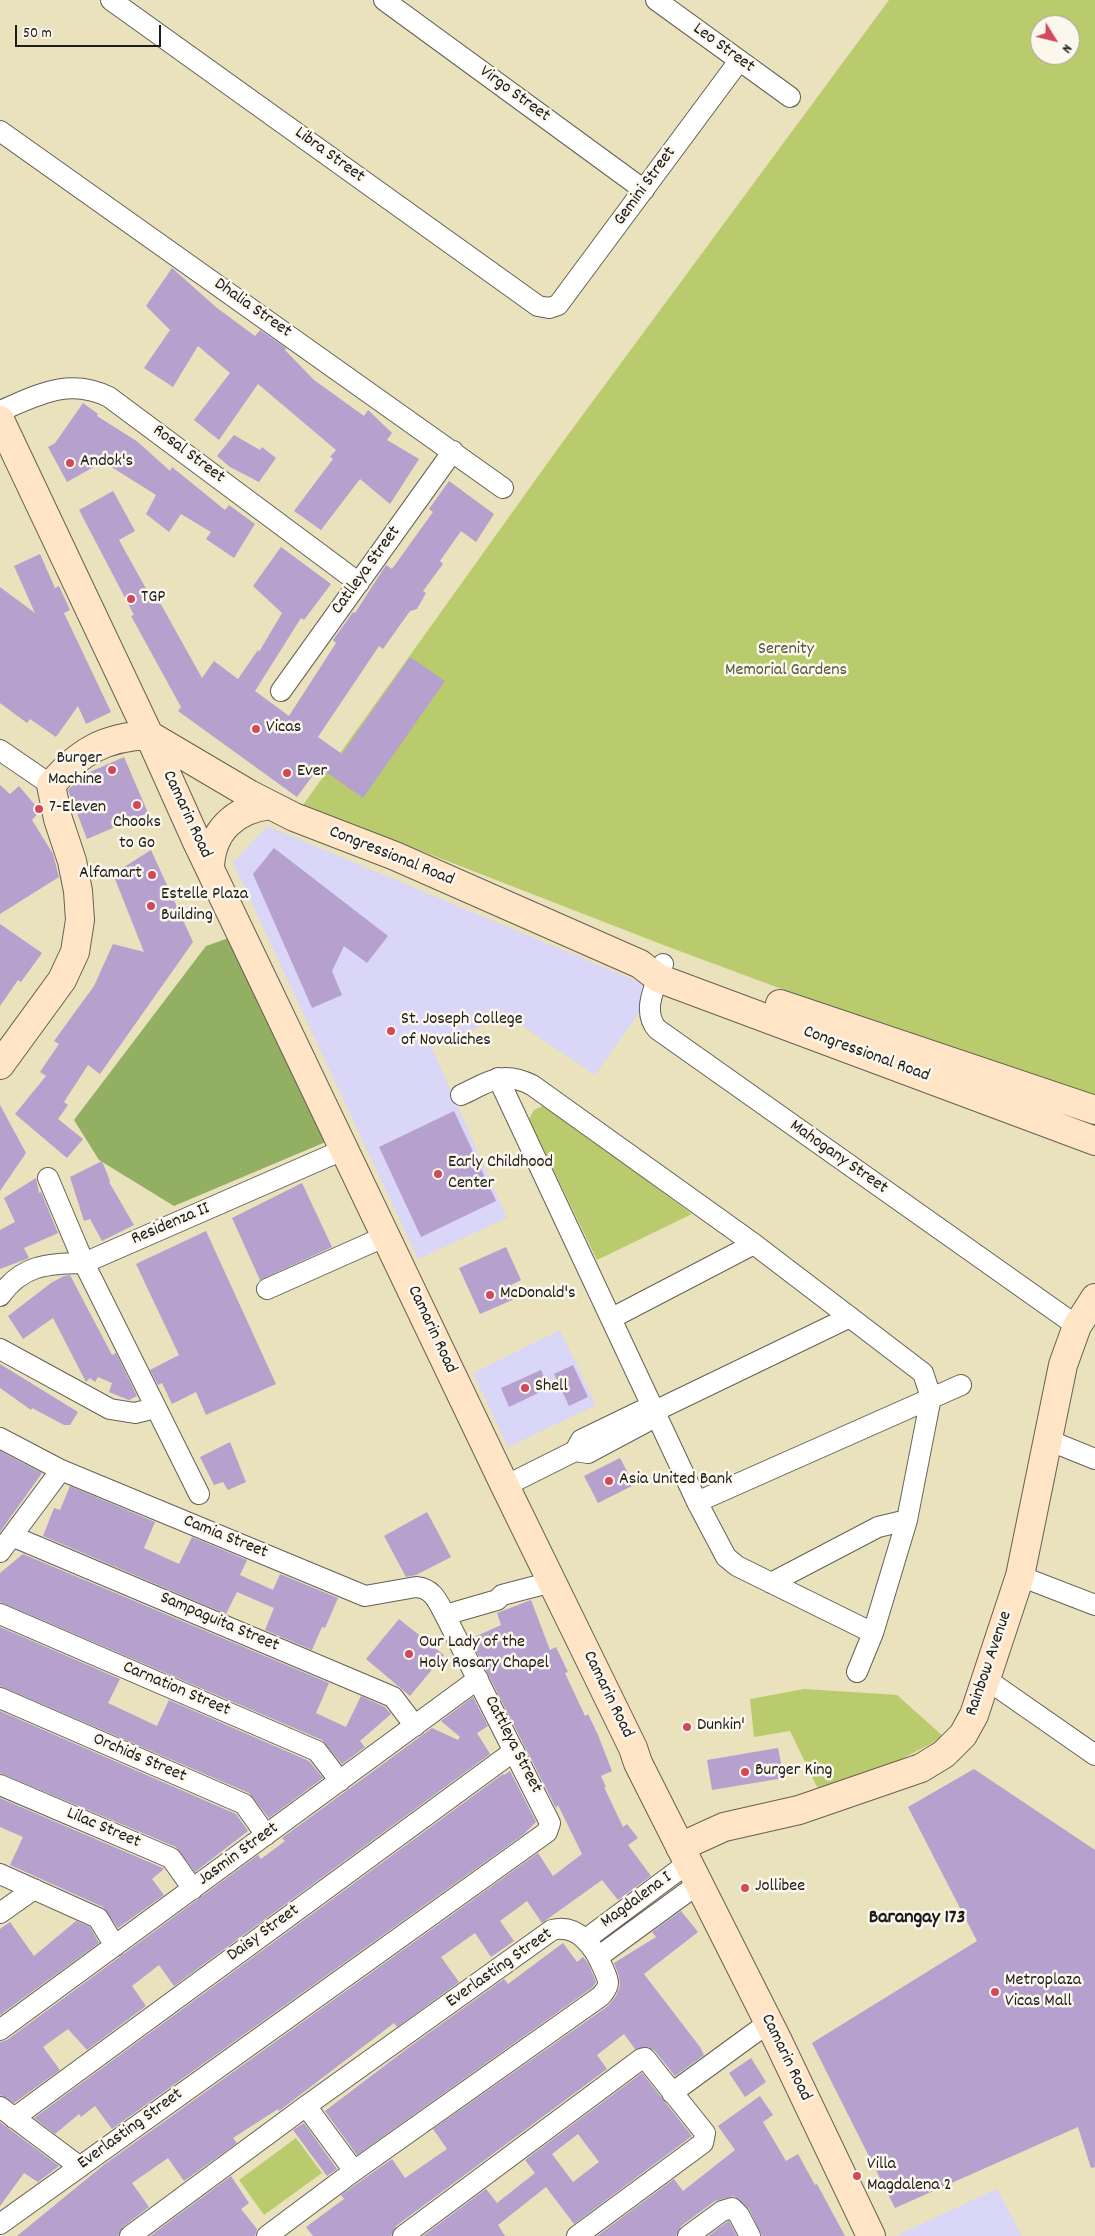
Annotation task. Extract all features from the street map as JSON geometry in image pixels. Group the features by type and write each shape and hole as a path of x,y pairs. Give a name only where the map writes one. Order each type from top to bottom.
{"main road":[{"name":"Camarin Road","path":"0,420 149,735 197,842 505,1486 871,2236"},
{"path":"0,1065 62,980 75,952 80,920 78,891 72,861 58,819 51,784 70,764 93,748 124,736 149,735"},
{"name":"Congressional Road","path":"149,735 294,817 395,856 654,969 1095,1141"},
{"path":"197,842 210,820 218,810 228,803 260,799"},
{"path":"210,868 213,846 224,827 260,799"},
{"name":"Congressional Road","path":"654,969 1095,1110"},
{"name":"Rainbow Avenue","path":"689,1865 724,1827 799,1810 921,1768 944,1754 963,1735 974,1715 1020,1576 1063,1364 1089,1310"}],"street":[{"name":"Libra Street","path":"111,0 538,306 549,308"},
{"name":"Virgo Street","path":"384,0 644,190"},
{"name":"Leo Street","path":"656,0 790,97"},
{"name":"Gemini Street","path":"549,308 558,305 738,61"},
{"name":"Dhalia Street","path":"0,131 503,488"},
{"name":"Rosal Street","path":"0,411 37,396 70,387 83,387 97,391 117,403 359,582"},
{"name":"Catlleya Street","path":"281,691 453,451"},
{"path":"0,750 51,784"},
{"name":"Mahogany Street","path":"654,969 649,1008 651,1022 657,1028 1089,1310"},
{"path":"461,1095 498,1078 516,1077 532,1085 754,1244 923,1373 931,1397 908,1520 872,1633 857,1672"},
{"path":"498,1078 697,1502 726,1557 737,1566 872,1633"},
{"name":"Residenza II","path":"0,1296 11,1281 29,1270 50,1264 84,1263 345,1149"},
{"path":"48,1178 84,1263 155,1408 200,1494"},
{"path":"267,1289 386,1236"},
{"path":"612,1318 754,1244"},
{"path":"505,1486 575,1451 582,1440 588,1436 643,1410 655,1411 850,1317"},
{"path":"0,1349 110,1409 135,1412 155,1408"},
{"path":"697,1502 961,1385"},
{"name":"Camia Street","path":"0,1438 61,1470 366,1596 424,1588 436,1599 445,1615"},
{"path":"1048,1440 1095,1459"},
{"path":"0,1552 61,1470"},
{"path":"771,1583 878,1527 908,1520"},
{"name":"Sampaguita Street","path":"12,1536 393,1697 415,1726"},
{"path":"1020,1576 1095,1605"},
{"path":"445,1615 497,1600 502,1595 554,1585"},
{"name":"Carnation Street","path":"0,1614 317,1751 340,1781"},
{"name":"Cattleya Street","path":"445,1615 550,1822"},
{"name":"Jasmin Street","path":"0,2030 478,1679"},
{"path":"986,1679 1095,1755"},
{"name":"Orchids Street","path":"0,1698 244,1804 266,1835"},
{"name":"Daisy Street","path":"7,2113 514,1751"},
{"name":"Lilac Street","path":"0,1785 171,1858 193,1889"},
{"name":"Everlasting Street","path":"4,2215 80,2167 547,1832 550,1822"},
{"name":"Magdalena I","path":"586,1939 689,1865"},
{"name":"Magdalena I","path":"598,1957 689,1865"},
{"path":"0,1874 98,1918 115,1946"},
{"path":"0,1913 34,1889"},
{"name":"Everlasting Street","path":"130,2236 306,2106 552,1930 560,1928 586,1939"},
{"path":"268,2236 354,2171 601,1996 609,1982 598,1957 586,1939"},
{"path":"672,2093 768,2023"},
{"path":"404,2236 641,2059 645,2058 650,2061 672,2093 705,2133 703,2143 577,2236"},
{"path":"306,2106 354,2171"},
{"path":"7,2113 80,2167"},
{"path":"688,2236 722,2211 732,2208 740,2215 750,2236"}],"shaded area":[{"name":"St. Joseph College of Novaliches","path":"267,826 646,985 641,1010 595,1075 506,1015 432,1048 507,1218 418,1259 233,863"},
{"path":"560,1330 596,1405 508,1447 473,1373"},
{"path":"997,2189 1022,2236 895,2236"}],"green space":[{"name":"Serenity Memorial Gardens","path":"889,0 1095,0 1095,1099 911,1037 666,946 303,805 559,447"},
{"path":"237,935 335,1138 174,1206 99,1160 74,1120 206,946"},
{"path":"545,1105 692,1214 597,1260 529,1119 534,1110"},
{"path":"804,1689 897,1695 944,1737 880,1770 818,1789 790,1731 754,1737 750,1699"},
{"path":"296,2138 322,2173 264,2215 239,2180"}],"building":[{"path":"172,268 217,308 255,336 260,330 286,348 285,350 314,380 364,416 368,410 392,433 387,440 419,459 390,504 360,479 321,530 294,511 333,459 330,457 336,450 258,384 219,440 194,420 230,373 198,346 173,387 144,368 170,330 146,306"},
{"path":"83,403 98,414 97,416 138,442 170,471 172,467 225,510 229,505 255,524 234,558 206,539 211,532 181,514 169,532 146,514 156,495 94,456 99,464 67,482 48,447 55,443"},
{"path":"234,435 260,450 262,447 276,458 259,482 230,467 217,456"},
{"path":"449,481 494,514 476,542 461,531 440,561 443,564 423,591 426,593 417,609 410,611 383,649 379,646 318,737 342,754 410,657 445,681 363,798 319,767 297,797 178,711 181,707 131,616 134,615 79,510 113,491 135,531 119,540 154,603 159,601 202,678 214,661 238,679 258,650 259,652 282,613 253,586 281,547 331,584 304,620 301,618 255,691 289,716 336,643 333,640 353,612 355,613 386,565 392,569 433,512 429,509"},
{"path":"40,554 55,588 59,586 70,610 64,613 111,712 86,724 78,706 56,737 30,719 27,723 0,703 0,587 35,613 14,566"},
{"path":"124,757 148,813 87,839 68,790 83,775"},
{"path":"0,785 10,794 19,786 40,811 32,820 53,854 59,877 0,914"},
{"path":"274,848 388,936 367,963 344,946 332,971 342,995 312,1008 253,874"},
{"path":"151,850 193,942 100,1074 88,1065 64,1102 68,1105 58,1119 83,1139 67,1158 15,1114 46,1076 40,1072 59,1044 54,1041 94,986 113,944 144,952 113,874"},
{"path":"0,924 42,953 21,982 18,980 0,1006"},
{"path":"0,1105 26,1153 0,1191"},
{"name":"Early Childhood Center","path":"454,1111 496,1201 421,1237 379,1147"},
{"path":"102,1161 109,1182 134,1225 102,1241 90,1219 84,1221 70,1177"},
{"path":"36,1178 39,1193 41,1192 58,1233 24,1248 29,1258 0,1269 0,1230 15,1222 4,1198"},
{"path":"302,1183 332,1247 260,1280 232,1218"},
{"path":"206,1231 276,1384 206,1415 196,1392 172,1404 162,1383 158,1385 150,1370 179,1355 136,1264"},
{"path":"506,1247 521,1280 511,1285 517,1298 480,1314 459,1268"},
{"path":"70,1275 112,1355 116,1353 137,1396 129,1400 109,1392 112,1383 98,1377 95,1382 90,1378 86,1382 53,1318 23,1339 8,1316 51,1283"},
{"path":"0,1364 78,1412 70,1425 64,1425 32,1408 31,1410 0,1388"},
{"path":"573,1365 588,1397 569,1406 554,1374"},
{"name":"Shell","path":"541,1370 549,1388 509,1407 501,1388"},
{"path":"230,1442 246,1482 228,1490 223,1482 214,1485 200,1457"},
{"path":"0,1451 42,1473 0,1532"},
{"name":"Asia United Bank","path":"620,1458 634,1485 598,1503 584,1476"},
{"path":"70,1486 155,1522 144,1548 179,1564 192,1537 247,1560 240,1575 273,1590 280,1574 338,1598 325,1628 322,1627 312,1650 265,1630 274,1608 237,1592 226,1614 43,1536 54,1508 60,1510"},
{"path":"427,1512 451,1557 416,1575 406,1577 384,1536"},
{"path":"23,1554 329,1683 316,1713 346,1727 361,1696 385,1707 391,1714 360,1741 365,1747 342,1764 322,1740 0,1602 0,1573"},
{"path":"531,1600 550,1650 556,1647 568,1672 565,1673 585,1716 588,1714 598,1735 612,1771 601,1776 606,1787 604,1787 623,1827 627,1824 638,1838 628,1845 651,1876 618,1900 602,1880 542,1923 527,1901 500,1921 514,1941 491,1957 475,1933 441,1957 459,1982 397,2027 394,2023 279,2111 278,2109 233,2138 237,2143 184,2181 168,2158 132,2183 149,2207 123,2227 118,2236 17,2236 105,2164 538,1853 553,1876 582,1854 558,1805 556,1808 470,1639 501,1625 497,1613"},
{"path":"399,1619 444,1655 410,1696 366,1659"},
{"path":"0,1627 120,1679 108,1703 157,1726 169,1700 309,1761 323,1778 269,1818 249,1793 0,1686"},
{"path":"473,1697 488,1726 477,1733 490,1754 174,1986 159,1965 132,1986 146,2006 87,2050 68,2029 43,2047 60,2070 14,2103 0,2095 0,2042 7,2040 258,1855 261,1859 285,1841 282,1838 432,1728 458,1740 460,1737 441,1721"},
{"path":"0,1711 236,1814 248,1831 195,1872 176,1847 0,1773"},
{"path":"778,1748 784,1778 712,1790 707,1760"},
{"name":"Metroplaza Vicas Mall","path":"974,1769 1095,1850 1095,2167 1091,2168 1078,2127 895,2208 812,2043 977,1941 908,1807"},
{"path":"510,1771 536,1822 524,1834 112,2129 95,2106 81,2117 79,2114 55,2134 34,2118 503,1774"},
{"path":"0,1798 163,1868 152,1879 164,1895 118,1928 103,1907 10,1865 23,1837 0,1827"},
{"path":"681,1911 698,1932 644,1974 700,2047 704,2055 675,2076 654,2050 648,2047 635,2049 624,2034 597,2055 607,2069 396,2226 391,2236 313,2236 306,2227 344,2199 341,2195 392,2159 405,2178 447,2149 433,2129 608,2006 616,1996 620,1986 619,1976 614,1963 656,1937 652,1932"},
{"path":"76,1921 90,1927 99,1943 0,2015 0,1929 10,1922 34,1956"},
{"path":"563,1943 577,1962 583,1957 588,1963 596,1982 593,1987 357,2155 325,2111 504,1979 508,1984"},
{"path":"751,2058 766,2082 745,2097 729,2073"},
{"path":"642,2073 692,2136 574,2224 546,2187 498,2225 505,2236 423,2236 486,2189 497,2203 535,2173 525,2160","holes":["578,2134 599,2162 573,2182 552,2154"]},
{"path":"760,2096 773,2115 763,2122 786,2161 798,2154 815,2185 817,2184 845,2236 762,2236 749,2209 734,2196 715,2201 681,2226 676,2236 597,2236 674,2179 683,2191 735,2150 718,2126"},
{"path":"0,2122 59,2166 38,2182 24,2173 0,2206"},
{"path":"304,2123 337,2169 327,2176 293,2130"},
{"path":"231,2176 249,2203 241,2209 257,2229 255,2236 150,2236"},
{"path":"729,2221 737,2236 708,2236 727,2222"}],"place":[{"name":"Andok's","path":"70,463"},
{"name":"TGP","path":"131,599"},
{"name":"Vicas","path":"256,729"},
{"name":"Burger Machine","path":"112,770"},
{"name":"Ever","path":"287,773"},
{"name":"Chooks to Go","path":"137,805"},
{"name":"7-Eleven","path":"39,809"},
{"name":"Alfamart","path":"152,875"},
{"name":"Estelle Plaza Building","path":"151,906"},
{"name":"St. Joseph College of Novaliches","path":"391,1031"},
{"name":"Early Childhood Center","path":"438,1174"},
{"name":"McDonald's","path":"490,1295"},
{"name":"Shell","path":"525,1388"},
{"name":"Asia United Bank","path":"609,1481"},
{"name":"Our Lady of the Holy Rosary Chapel","path":"409,1654"},
{"name":"Dunkin'","path":"687,1727"},
{"name":"Burger King","path":"745,1772"},
{"name":"Jollibee","path":"745,1888"},
{"name":"Metroplaza Vicas Mall","path":"995,1992"},
{"name":"Villa Magdalena 2","path":"857,2176"}],"district":[{"name":"Barangay 173","path":"917,1919"}]}
